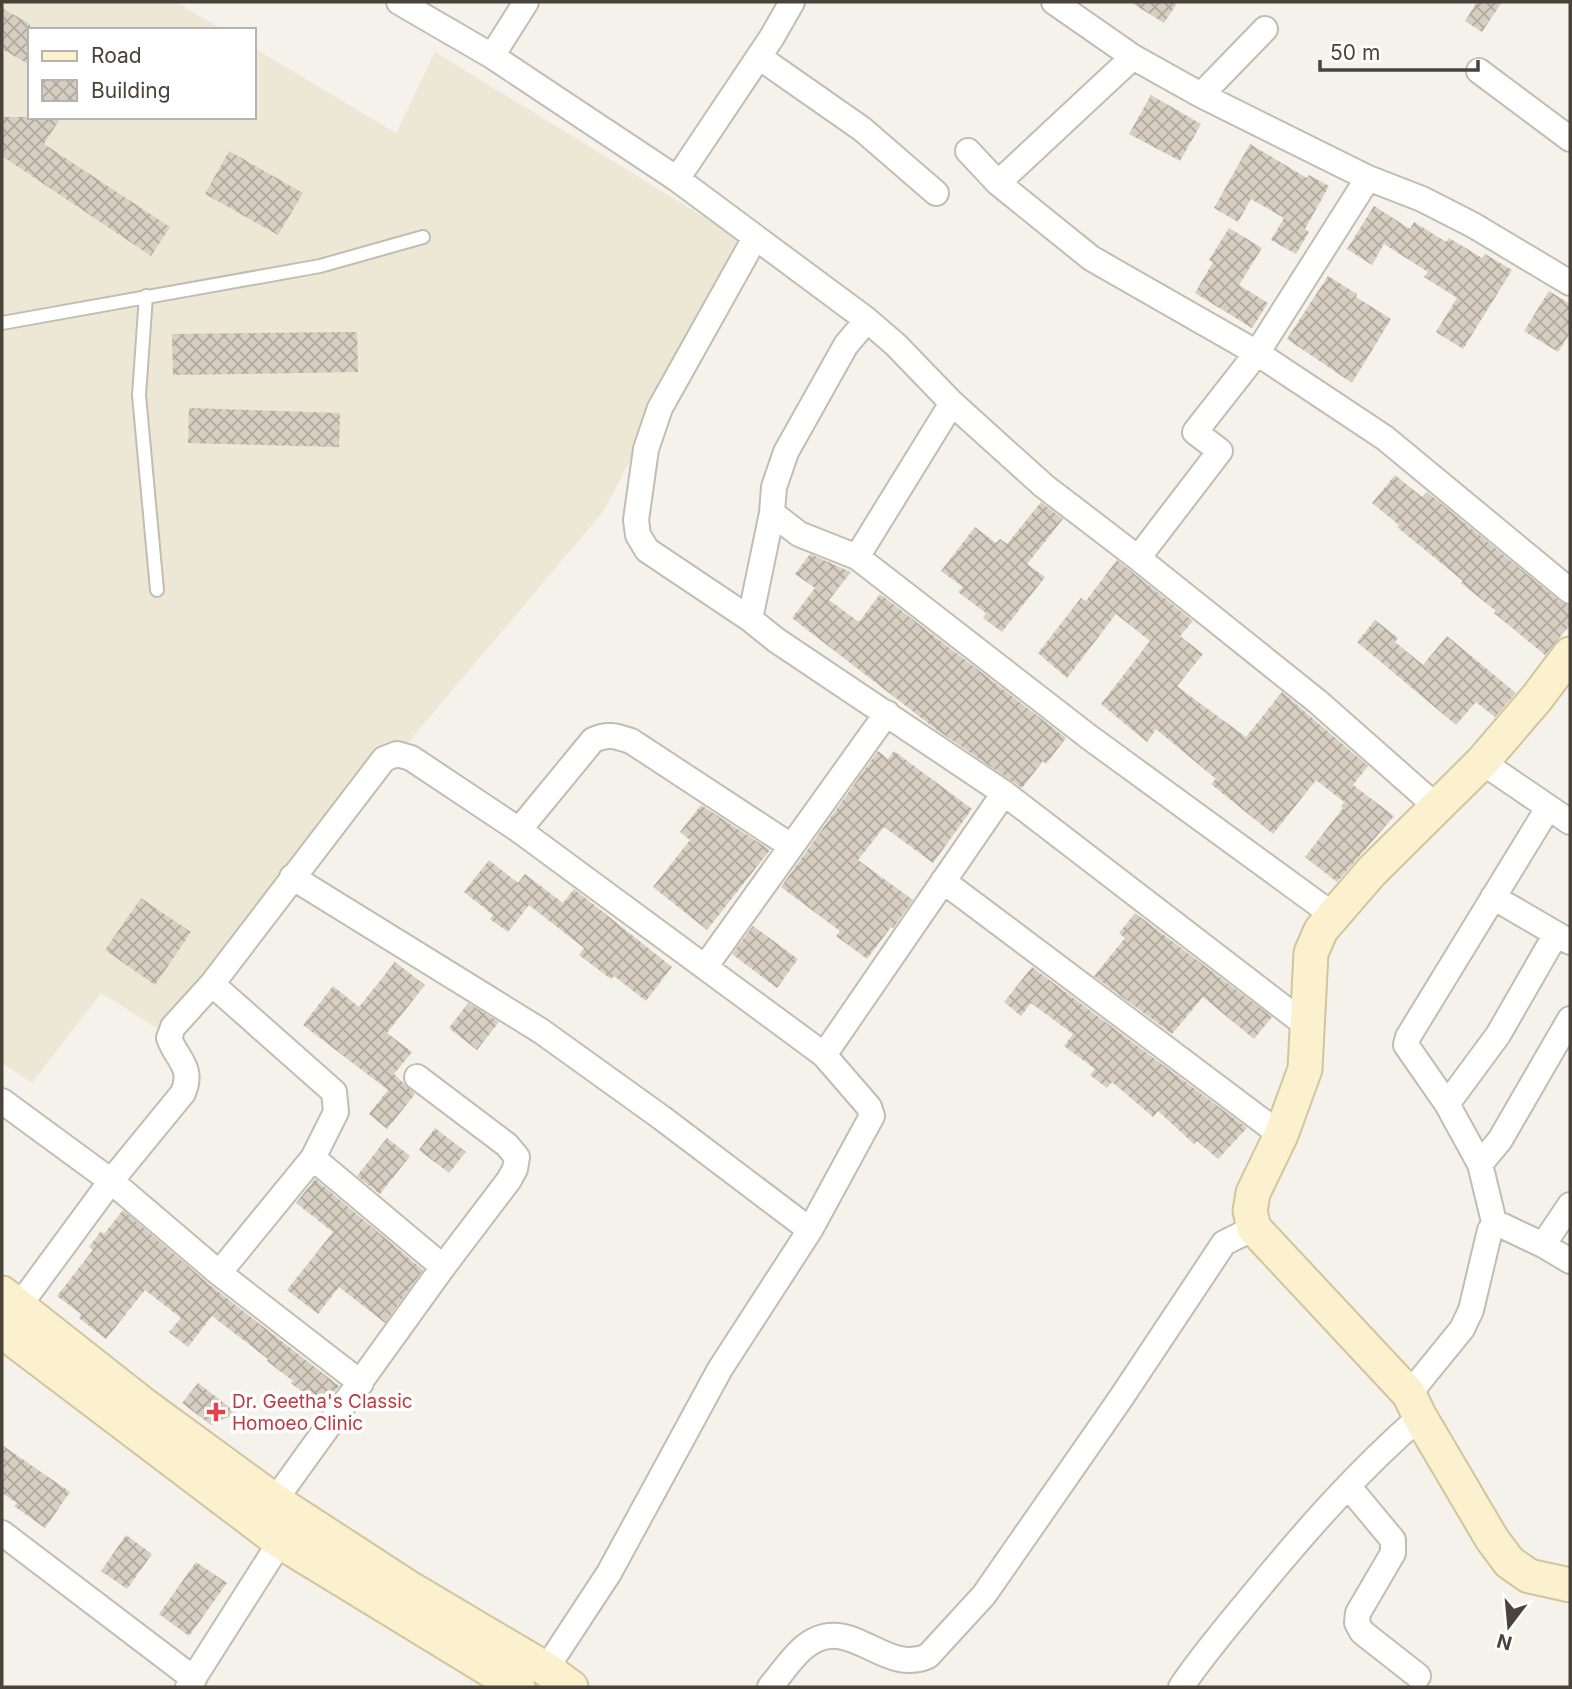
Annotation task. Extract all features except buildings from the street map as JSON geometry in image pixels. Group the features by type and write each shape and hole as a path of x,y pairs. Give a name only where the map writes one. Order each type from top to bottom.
{"street":[{"path":"399,2 492,56 677,179 867,320 896,345 952,403 1044,486 1318,702 1438,808"},
{"path":"492,56 526,2"},
{"path":"677,179 759,57 792,2"},
{"path":"1054,2 1133,58 1201,95 1368,178 1422,199 1473,225 1570,282"},
{"path":"1201,95 1265,29"},
{"path":"759,57 862,129 936,192"},
{"path":"998,183 1133,58"},
{"path":"1479,71 1570,139"},
{"path":"968,151 998,183 1091,258 1257,353 1385,438 1570,591"},
{"path":"1138,558 1220,451 1195,432 1257,353 1368,178"},
{"path":"755,238 660,408 646,449 636,520 638,535 648,550 776,640 1004,793 1306,1025"},
{"path":"750,620 772,513 774,487 786,452 846,345 867,320"},
{"path":"857,557 952,403"},
{"path":"772,513 799,534 857,557 1089,737 1333,915"},
{"path":"1570,654 1482,762 1372,871 1321,930 1311,953 1305,1069 1281,1135 1253,1193 1250,1211 1254,1228 1415,1406 1509,1562 1529,1576 1570,1586"},
{"path":"705,967 887,713"},
{"path":"519,830 593,740 604,735 615,735 631,741 791,846"},
{"path":"397,754 411,758 519,830 824,1055 869,1107 872,1116 810,1230 720,1369 609,1573 545,1681 411,1589 277,1520 144,1405 7,1310 183,1093 187,1070 169,1038 173,1027 212,984 384,758 397,754"},
{"path":"1482,762 1570,822"},
{"path":"824,1055 1004,793"},
{"path":"1494,1226 1480,1164 1447,1104 1406,1045 1408,1037 1548,807"},
{"path":"292,877 541,1031 810,1230"},
{"path":"943,881 1281,1135"},
{"path":"1447,1104 1498,1035 1563,938 1493,897"},
{"path":"212,984 334,1092 336,1112 313,1158 219,1273"},
{"path":"1480,1164 1500,1140 1570,1019"},
{"path":"2,1533 191,1683 277,1520 361,1383 509,1180 515,1168 517,1157 507,1145 417,1077"},
{"path":"2,1101 111,1181 219,1273 361,1383"},
{"path":"313,1158 443,1267"},
{"path":"1543,1245 1570,1205"},
{"path":"1181,1687 1199,1660 1260,1586 1381,1451 1415,1406 1471,1310 1490,1230 1494,1226 1503,1226 1570,1261"},
{"path":"770,1687 802,1648 828,1634 845,1636 905,1661 918,1661 928,1656 984,1595 1121,1398 1224,1243 1254,1228"},
{"path":"1348,1486 1393,1540 1395,1547 1358,1613 1357,1623 1362,1632 1418,1676"}],"lane":[{"path":"2,323 320,266 423,237"},
{"path":"146,296 139,395 157,590"}],"shaded area":[{"path":"2,2 176,2 220,28 28,28 28,119 256,119 256,49 396,133 435,52 745,242 603,512 163,1032 101,993 32,1083 2,1063"}],"place":[{"name":"Dr. Geetha's Classic Homoeo Clinic","path":"216,1412"}]}
